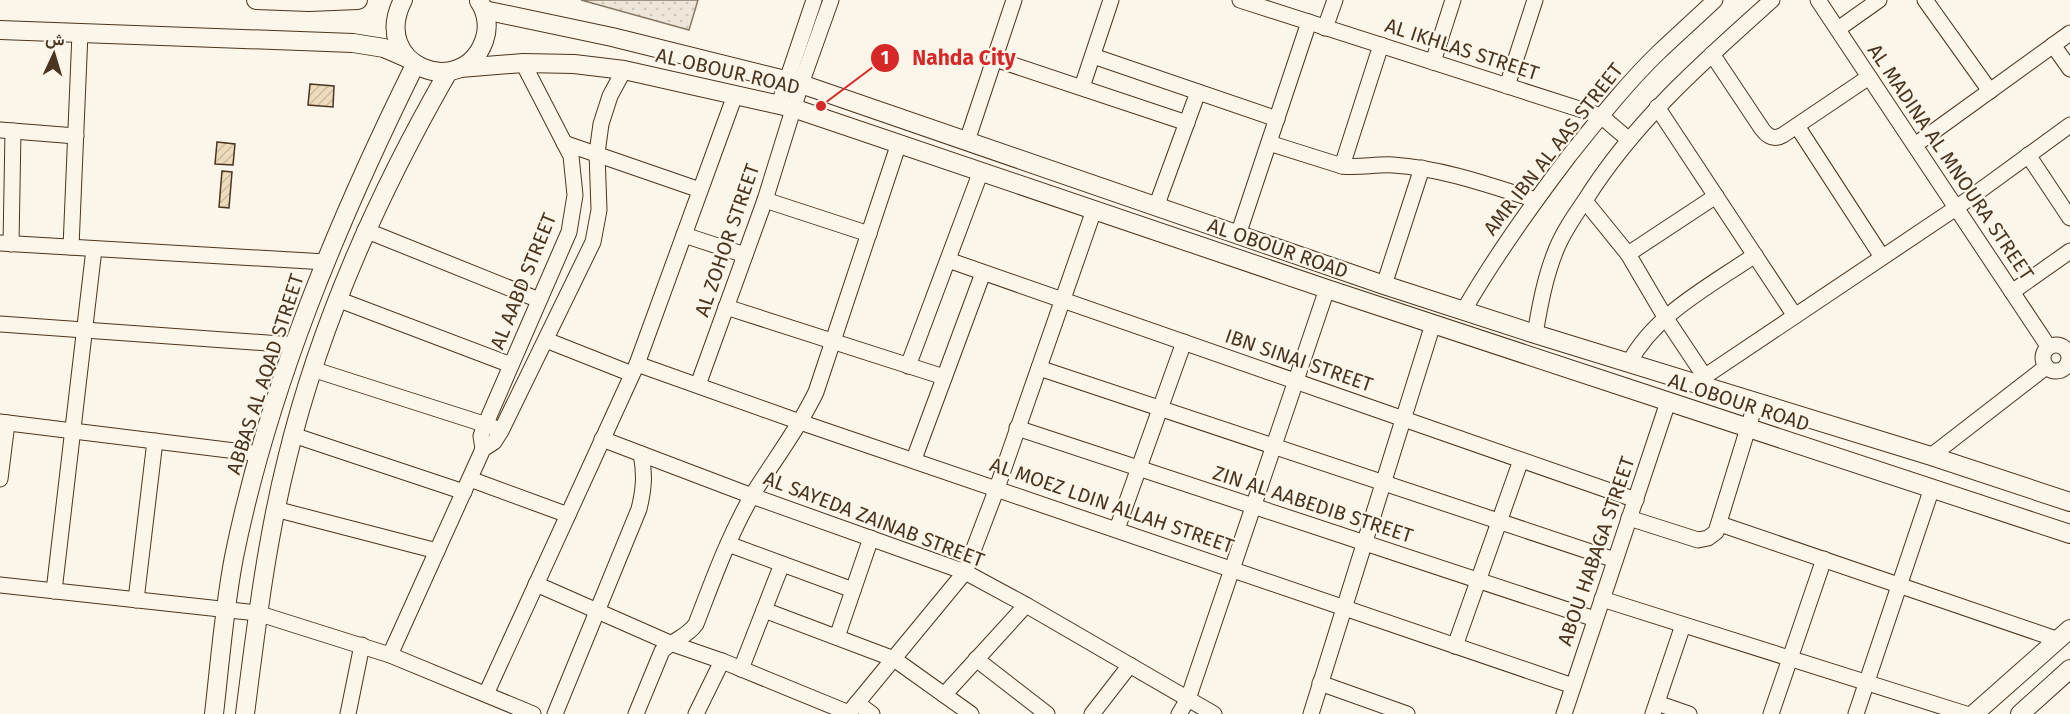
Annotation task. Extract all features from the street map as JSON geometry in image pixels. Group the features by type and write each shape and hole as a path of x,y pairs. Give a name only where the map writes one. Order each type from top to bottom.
{"street":[{"path":"256,0 318,2 358,0"},
{"path":"403,0 397,12 394,28 398,44 411,62"},
{"path":"794,81 814,0"},
{"path":"794,81 831,0"},
{"path":"967,141 1014,0"},
{"path":"1082,87 1111,0"},
{"name":"AL IKHLAS STREET","path":"1240,0 1274,5 1325,28 1601,116 1629,140"},
{"path":"1325,28 1335,0"},
{"path":"1507,86 1535,0"},
{"name":"AMR IBN AL AAS STREET","path":"1464,310 1488,267 1601,116 1657,54 1715,0"},
{"path":"1535,334 1546,276 1557,248 1604,170 1657,107 1772,0"},
{"name":"AL MADINA AL MNOURA STREET","path":"1818,0 2048,346"},
{"path":"1838,29 1880,0"},
{"path":"1925,0 1990,91"},
{"path":"1432,62 1450,1"},
{"path":"245,714 257,613 275,509 312,369 337,298 365,230 394,171 454,70 472,61 481,50 486,31 482,4"},
{"name":"AL OBOUR ROAD","path":"482,4 794,81 1384,285 1629,363 1700,380 1756,402 2070,502"},
{"path":"1238,235 1309,22"},
{"path":"0,30 363,44 384,48 411,62"},
{"path":"71,248 80,33"},
{"path":"1915,145 2070,33"},
{"path":"1342,166 1381,45"},
{"path":"2053,45 2070,69"},
{"path":"1712,54 1765,134 1769,136 1779,137 1869,77"},
{"path":"1093,56 1277,119"},
{"path":"994,59 1187,123"},
{"name":"AL OBOUR ROAD","path":"411,62 431,71 524,63 574,64 624,70 786,106 1433,324 2070,534"},
{"name":"ABBAS AL AQAD STREET","path":"214,714 234,558 260,454 295,345 326,262 411,62"},
{"name":"AL AABD STREET","path":"390,656 483,449 481,436 485,423 569,232 574,214 574,175 571,156 524,63"},
{"name":"AL AABD STREET","path":"483,449 494,442 501,431 595,234 599,210 597,153 601,124 610,96 624,70"},
{"name":"AL ZOHOR STREET","path":"698,385 765,200 786,106 794,81"},
{"path":"1156,207 1198,92"},
{"path":"486,694 635,369 735,95"},
{"path":"1657,107 1795,316"},
{"path":"1585,201 1628,254 1700,380 1956,208 2070,125"},
{"path":"1797,126 1882,257"},
{"path":"76,136 7,131 5,244 326,262"},
{"path":"564,143 700,190"},
{"path":"1269,143 1342,166 1392,165 1422,168 1477,181 1536,200"},
{"path":"636,714 662,651 670,643 690,633 696,624 728,544 752,496 800,422 816,392 899,144"},
{"path":"2028,155 2069,213"},
{"path":"1384,285 1422,168"},
{"path":"908,366 981,171"},
{"path":"1628,254 1716,196"},
{"path":"765,200 869,234"},
{"path":"851,710 965,572 997,488 1094,210"},
{"path":"365,230 539,300"},
{"path":"684,235 745,255"},
{"path":"54,591 94,249"},
{"path":"2012,292 2070,251"},
{"path":"1629,363 1644,338 1665,317 1755,255"},
{"name":"IBN SINAI STREET","path":"948,260 1636,500"},
{"path":"914,459 983,273"},
{"path":"1179,714 1188,699 1327,288"},
{"path":"337,298 511,365"},
{"path":"726,307 944,377"},
{"path":"0,324 295,345"},
{"path":"1311,714 1433,324"},
{"name":"AL MOEZ LDIN ALLAH STREET","path":"546,339 635,369 698,385 800,422 914,459 1573,686"},
{"path":"1118,530 1184,342"},
{"path":"2059,345 2069,355 2062,370 2054,371 2046,367 2044,363 2043,354 2048,346 2059,345"},
{"path":"1931,456 2046,367"},
{"path":"1039,368 1615,560"},
{"path":"312,369 485,423 501,431"},
{"name":"ABOU HABAGA STREET","path":"1564,714 1668,402"},
{"path":"1629,518 1698,540 1708,538 1716,532 1756,402"},
{"path":"0,479 3,422 260,454"},
{"name":"ZIN AL AABEDIB STREET","path":"1017,429 1595,619"},
{"path":"293,435 568,515"},
{"name":"AL SAYEDA ZAINAB STREET","path":"603,439 752,496 965,572 1214,714"},
{"path":"136,600 155,441"},
{"path":"555,714 641,500 644,472 641,454"},
{"path":"1455,645 1521,460"},
{"path":"1856,714 1932,488"},
{"path":"275,509 437,550"},
{"path":"1720,524 1899,585 2064,634"},
{"path":"837,637 871,538"},
{"path":"728,544 853,590"},
{"path":"1771,714 1824,559"},
{"path":"741,669 782,564"},
{"path":"536,584 670,643 851,710 872,714"},
{"path":"0,585 257,613 362,645 533,714"},
{"path":"1602,599 1966,714"},
{"path":"944,695 1026,605"},
{"path":"764,610 894,659 971,714"},
{"path":"1683,625 1655,709 1689,714"},
{"path":"1974,714 2064,634"},
{"path":"348,714 362,645"},
{"path":"976,659 1047,714"},
{"path":"702,712 722,661"},
{"path":"1092,714 1130,665"},
{"path":"2020,714 2070,669"},
{"path":"1320,683 1407,714"}],"shaded area":[{"path":"581,0 698,0 689,30"}],"building":[{"path":"310,84 334,86 333,107 308,105"},
{"path":"217,142 235,144 233,165 215,164"},
{"path":"222,171 232,172 229,208 219,207"}],"place":[{"name":"Nahda City","path":"821,106"}]}
